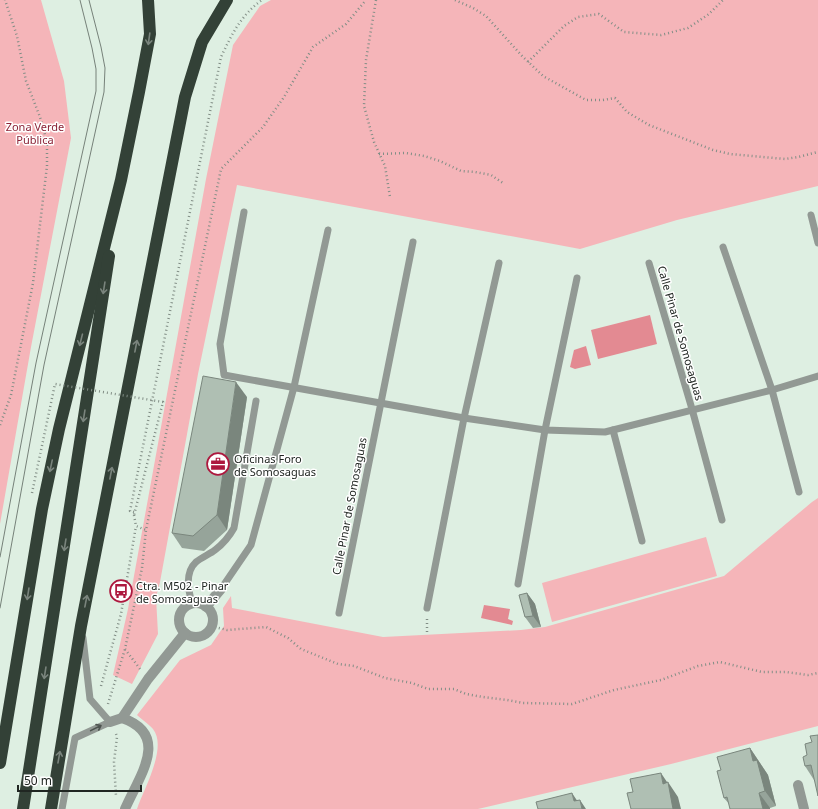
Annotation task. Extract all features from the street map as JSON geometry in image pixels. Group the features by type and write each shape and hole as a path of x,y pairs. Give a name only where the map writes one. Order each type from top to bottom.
{"highway":[{"path":"23,809 121,180 150,34 148,0"},
{"path":"50,809 81,626 185,97 202,42 227,0"},
{"path":"0,763 42,509 59,429 121,180"}],"street":[{"path":"206,607 221,589"},
{"path":"192,603 198,603 206,607 212,615 211,626 208,632 200,636 191,636 185,633 180,627 179,616 183,609 192,603"},
{"path":"122,718 148,679 185,633"},
{"path":"110,722 122,718 131,721 141,728 149,743 149,754 146,765 125,809"},
{"path":"798,785 804,809"}],"lane":[{"name":"Calle Pinar de Somosaguas","path":"244,212 220,344 224,375 464,418 545,430 605,432 772,390 818,376"},
{"path":"810,215 818,243"},
{"path":"221,589 251,544 294,387 328,230"},
{"name":"Calle Pinar de Somosaguas","path":"339,613 413,242"},
{"path":"723,247 772,390 799,492"},
{"path":"427,608 464,418 499,263"},
{"name":"Calle Pinar de Somosaguas","path":"649,263 692,409 722,520"},
{"path":"518,584 545,430 577,278"},
{"path":"192,603 189,593 190,571 197,561 207,556 224,542 234,528 256,401"},
{"path":"613,430 642,542"},
{"path":"62,809 76,738 110,722 90,699 81,626"}],"path":[{"path":"0,425 10,395 33,283 48,166 47,142 40,117 26,81 18,36 5,0"},
{"path":"134,514 130,511 222,57 234,30 252,7 262,0"},
{"path":"103,702 107,708 125,649 142,568 146,530 221,169 263,127 284,97 313,47 346,24 366,0"},
{"path":"376,0 366,60 364,106 374,142 385,166 390,198"},
{"path":"455,0 486,16 528,62 543,76 586,100 615,98 627,112 649,125 713,150 730,154 785,159 818,152"},
{"path":"528,62 564,26 578,17 599,14 624,32 661,35 688,28 709,14 723,0"},
{"path":"379,154 406,153 424,156 440,161 461,171 491,175 503,183"},
{"path":"32,493 55,384 162,402 134,514 136,526 121,614 100,690"},
{"path":"136,526 146,530"},
{"path":"211,626 227,630 266,627 288,638 301,649 338,664 354,666 385,678 412,683 428,689 454,689 472,695 523,703 572,704 614,690 661,680 698,666 720,662 762,672 786,672 808,675 818,673"},
{"path":"125,649 148,679"},
{"path":"110,722 117,737 114,762 116,794 118,801"}],"green space":[{"name":"Zona Verde Pública","path":"0,0 41,0 64,81 71,138 31,347 0,524"},
{"path":"271,0 818,0 818,186 677,220 580,249 237,185 198,374 156,597 158,634 132,684 113,675 128,609 206,179 233,45 260,6"},
{"path":"818,498 818,726 671,764 478,809 137,809 153,769 158,747 157,737 153,729 137,715 180,660 211,645 224,626 223,608 231,596 232,608 383,637 521,630 545,627 724,576"},
{"path":"706,537 717,576 552,622 542,583"}],"shaded area":[{"path":"650,315 657,344 598,359 591,330"},
{"path":"586,346 591,365 575,369 570,367 574,350"},
{"path":"484,605 510,609 508,619 513,621 512,625 481,618"}],"building":[{"path":"203,376 236,382 217,515 193,536 172,533"},
{"path":"527,593 533,616 525,617 519,595"},
{"path":"818,735 818,796 811,765 805,766 803,757 807,755 805,744 812,742 810,736"},
{"path":"750,748 753,761 757,760 765,791 759,793 763,809 730,809 727,797 724,798 717,771 721,770 717,757"},
{"path":"661,773 663,784 668,782 673,809 631,809 627,793 633,792 630,779"},
{"path":"572,793 574,801 580,800 582,809 538,809 536,802"}],"tram line":[{"path":"0,557 36,363 96,91 96,69 80,0"},
{"path":"0,608 44,365 104,92 105,68 89,0"}],"place":[{"name":"Oficinas Foro de Somosaguas","path":"218,464"},
{"name":"Ctra. M502 - Pinar de Somosaguas","path":"121,591"}]}
